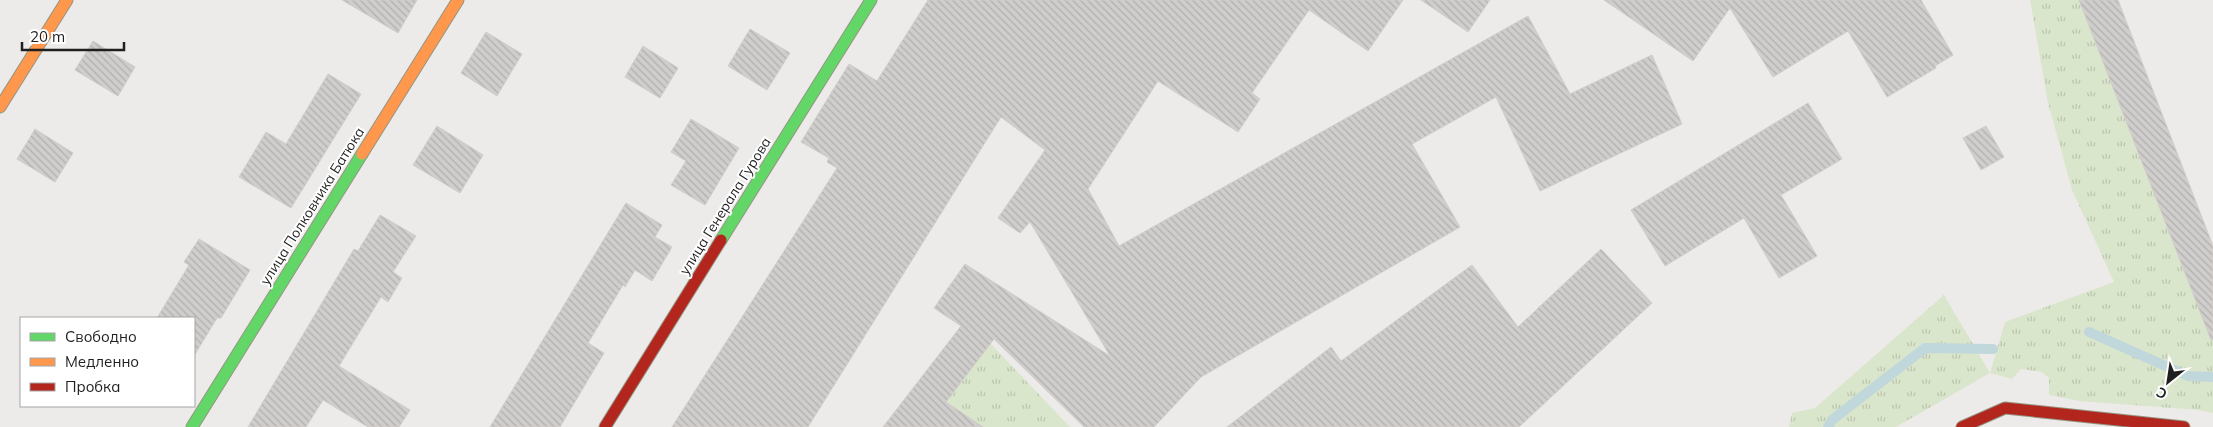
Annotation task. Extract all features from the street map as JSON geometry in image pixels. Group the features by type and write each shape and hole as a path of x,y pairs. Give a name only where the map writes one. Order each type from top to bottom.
{"street":[{"path":"0,107 67,0"},
{"name":"улица Полковника Батюка","path":"192,427 458,0"},
{"name":"улица Генерала Гурова","path":"605,427 871,0"},
{"path":"1962,427 2005,408 2184,427"}],"green space":[{"path":"2030,0 2079,0 2208,332 2213,337 2213,413 2199,410 2079,401 2049,395 2049,378 2042,372 2021,369 2012,379 1990,373 2005,322 2114,282 2072,190 2048,103"},
{"path":"1944,295 1990,373 1896,427 1789,427 1792,413 1815,408"},
{"path":"990,343 1070,427 983,427 946,402"}],"building":[{"path":"342,0 417,0 398,33"},
{"path":"928,0 1403,0 1368,51 1309,10 1252,93 1260,99 1238,132 1158,81 1088,189 1119,246 1528,16 1570,94 1652,55 1682,124 1540,191 1496,97 1412,144 1460,227 1201,377 1154,427 1084,427 994,339 946,402 983,427 883,427 961,326 934,308 965,264 1110,356 1030,222 1020,233 998,218 1045,150 1001,117 808,427 672,427 837,168 827,162 829,158 801,142 849,64 877,81"},
{"path":"1421,0 1490,0 1468,32"},
{"path":"1604,0 1921,0 1953,55 1935,66 1936,68 1887,97 1848,31 1773,77 1730,8 1693,61"},
{"path":"2079,0 2118,0 2213,246 2213,340 2211,340"},
{"path":"750,29 790,53 767,90 728,66"},
{"path":"486,32 522,54 497,96 461,73"},
{"path":"93,41 135,67 118,96 75,70"},
{"path":"643,46 678,68 660,98 625,77"},
{"path":"328,74 361,94 291,208 239,177 266,132 286,144"},
{"path":"1808,103 1842,159 1781,195 1817,256 1779,278 1744,218 1665,266 1631,210"},
{"path":"691,119 739,148 705,205 671,185 686,161 671,152"},
{"path":"437,126 483,155 460,193 413,165"},
{"path":"1986,126 2004,157 1981,170 1963,138"},
{"path":"35,129 73,153 55,182 17,159"},
{"path":"626,203 662,225 655,237 672,247 652,281 635,270 625,287 623,285 588,343 604,353 560,427 490,427"},
{"path":"380,215 416,236 393,272 402,278 388,302 381,297 339,366 410,410 399,427 368,427 323,400 306,427 248,427 354,249 358,251"},
{"path":"199,239 250,270 221,318 217,318 195,354 195,317 158,317 189,265 184,262"},
{"path":"1601,249 1652,303 1519,427 1227,427 1331,347 1341,361 1472,265 1518,327"}],"waterway":[{"path":"2089,332 2188,376 2213,377"},
{"path":"1828,427 1832,420 1925,348 1993,349"}],"traffic: fast":[{"path":"721,240 871,0"},
{"path":"192,427 362,154"}],"traffic: slow":[{"path":"0,107 67,0"},
{"path":"362,154 458,0"}],"traffic: jam":[{"path":"605,427 721,240"},
{"path":"1962,427 2005,408 2184,427"}]}
